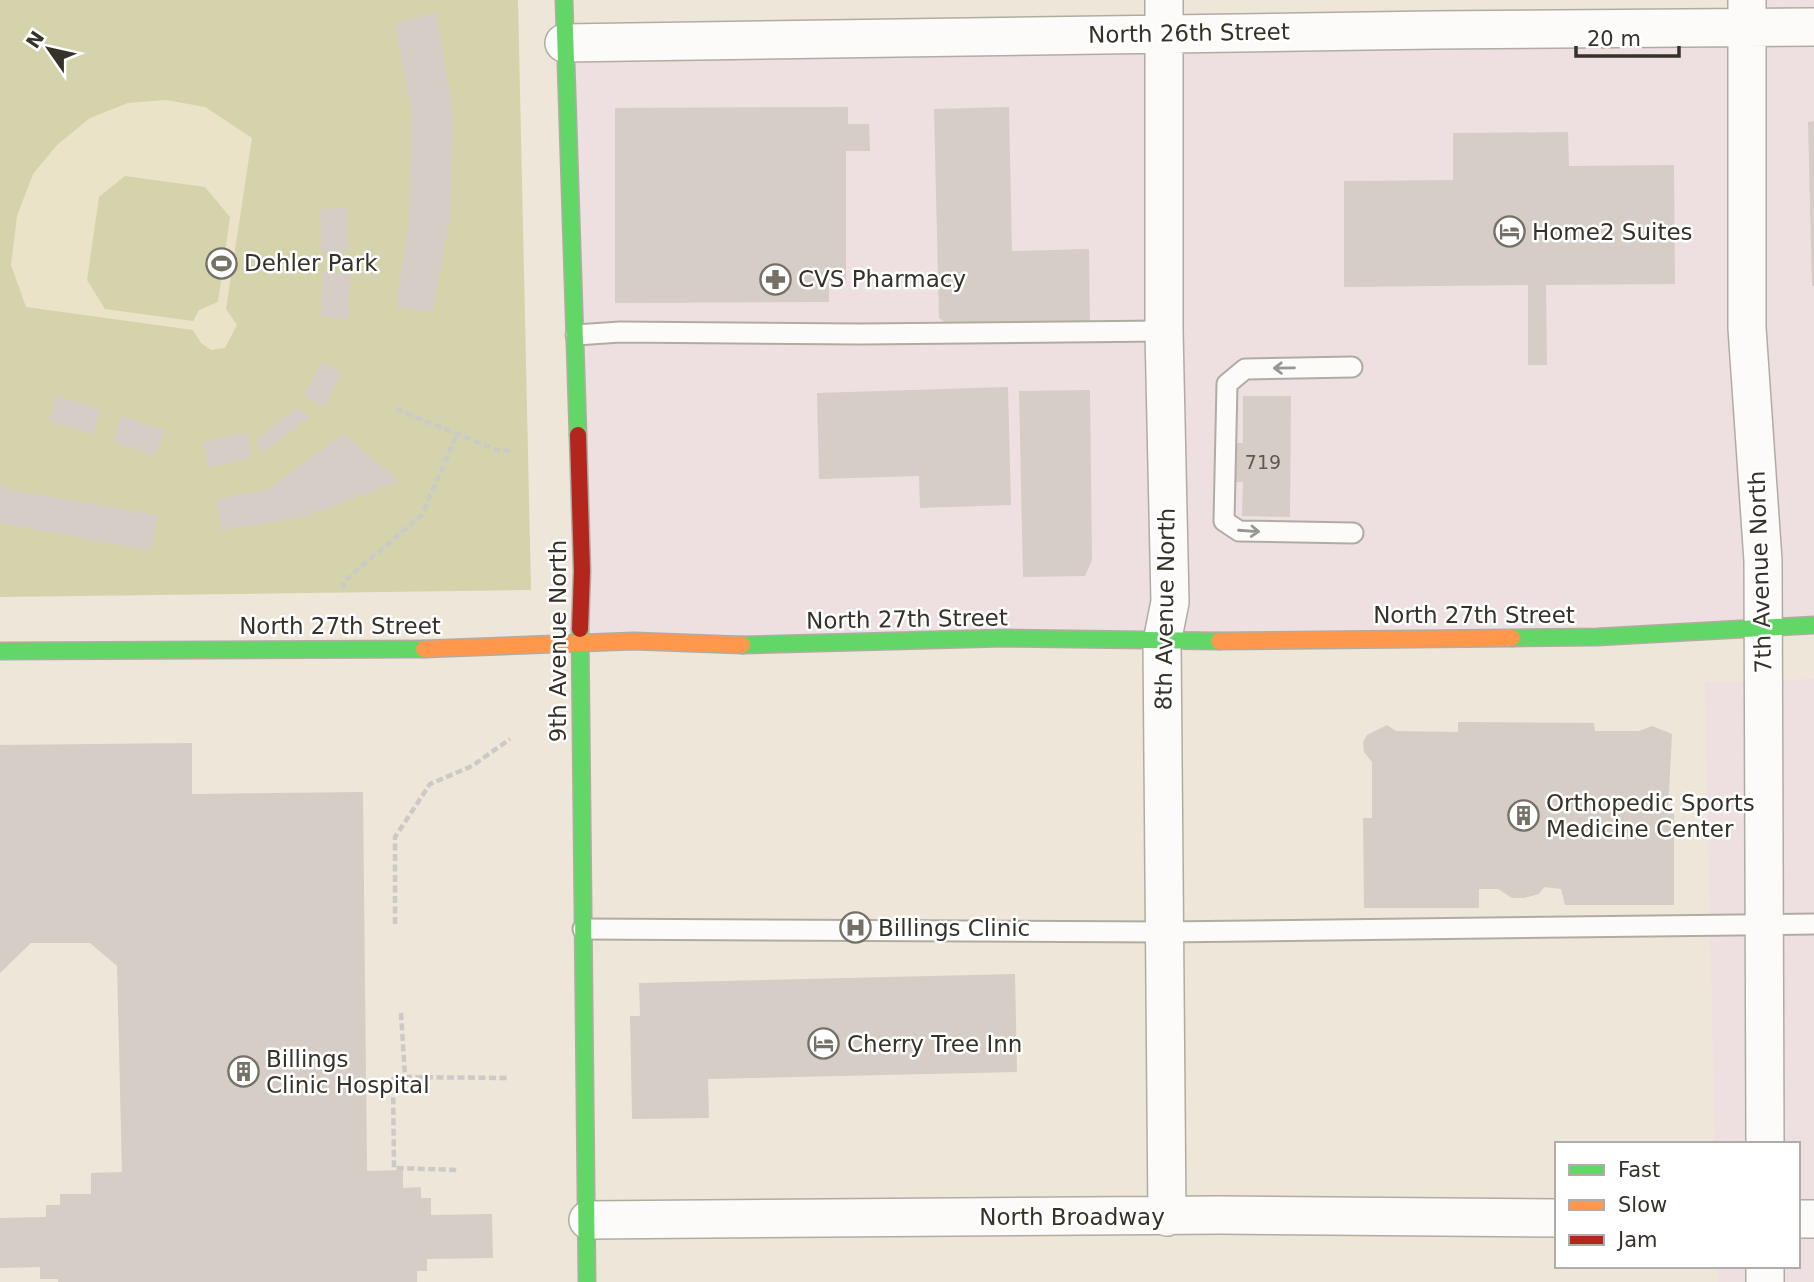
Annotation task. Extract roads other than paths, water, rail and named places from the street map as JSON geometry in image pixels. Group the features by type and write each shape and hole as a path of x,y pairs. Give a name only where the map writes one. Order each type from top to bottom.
{"main road":[{"name":"9th Avenue North","path":"564,0 582,571 579,645 587,1282"},
{"name":"North 27th Street","path":"0,651 579,645 634,641 722,646 1005,638 1162,642 1597,637 1814,625"}],"street":[{"name":"North 26th Street","path":"564,43 1164,17 1746,14 1814,27"},
{"name":"7th Avenue North","path":"1746,14 1749,89 1748,328 1763,561 1761,626 1766,925 1765,1142"},
{"name":"8th Avenue North","path":"1164,17 1164,331 1170,602 1162,642 1167,1217"},
{"name":"North Broadway","path":"588,1220 1167,1217 1219,1214 1555,1217"}],"lane":[{"path":"576,335 620,332 861,334 1164,331"},
{"path":"1352,367 1245,369 1227,384 1224,521 1238,531 1353,533"},
{"path":"583,929 1164,932 1814,925"}],"place":[{"name":"Home2 Suites","path":"1509,232"},
{"name":"Dehler Park","path":"221,263"},
{"name":"CVS Pharmacy","path":"775,279"},
{"name":"Orthopedic Sports Medicine Center","path":"1523,816"},
{"name":"Billings Clinic","path":"855,928"},
{"name":"Cherry Tree Inn","path":"824,1044"},
{"name":"Billings Clinic Hospital","path":"243,1072"}]}
